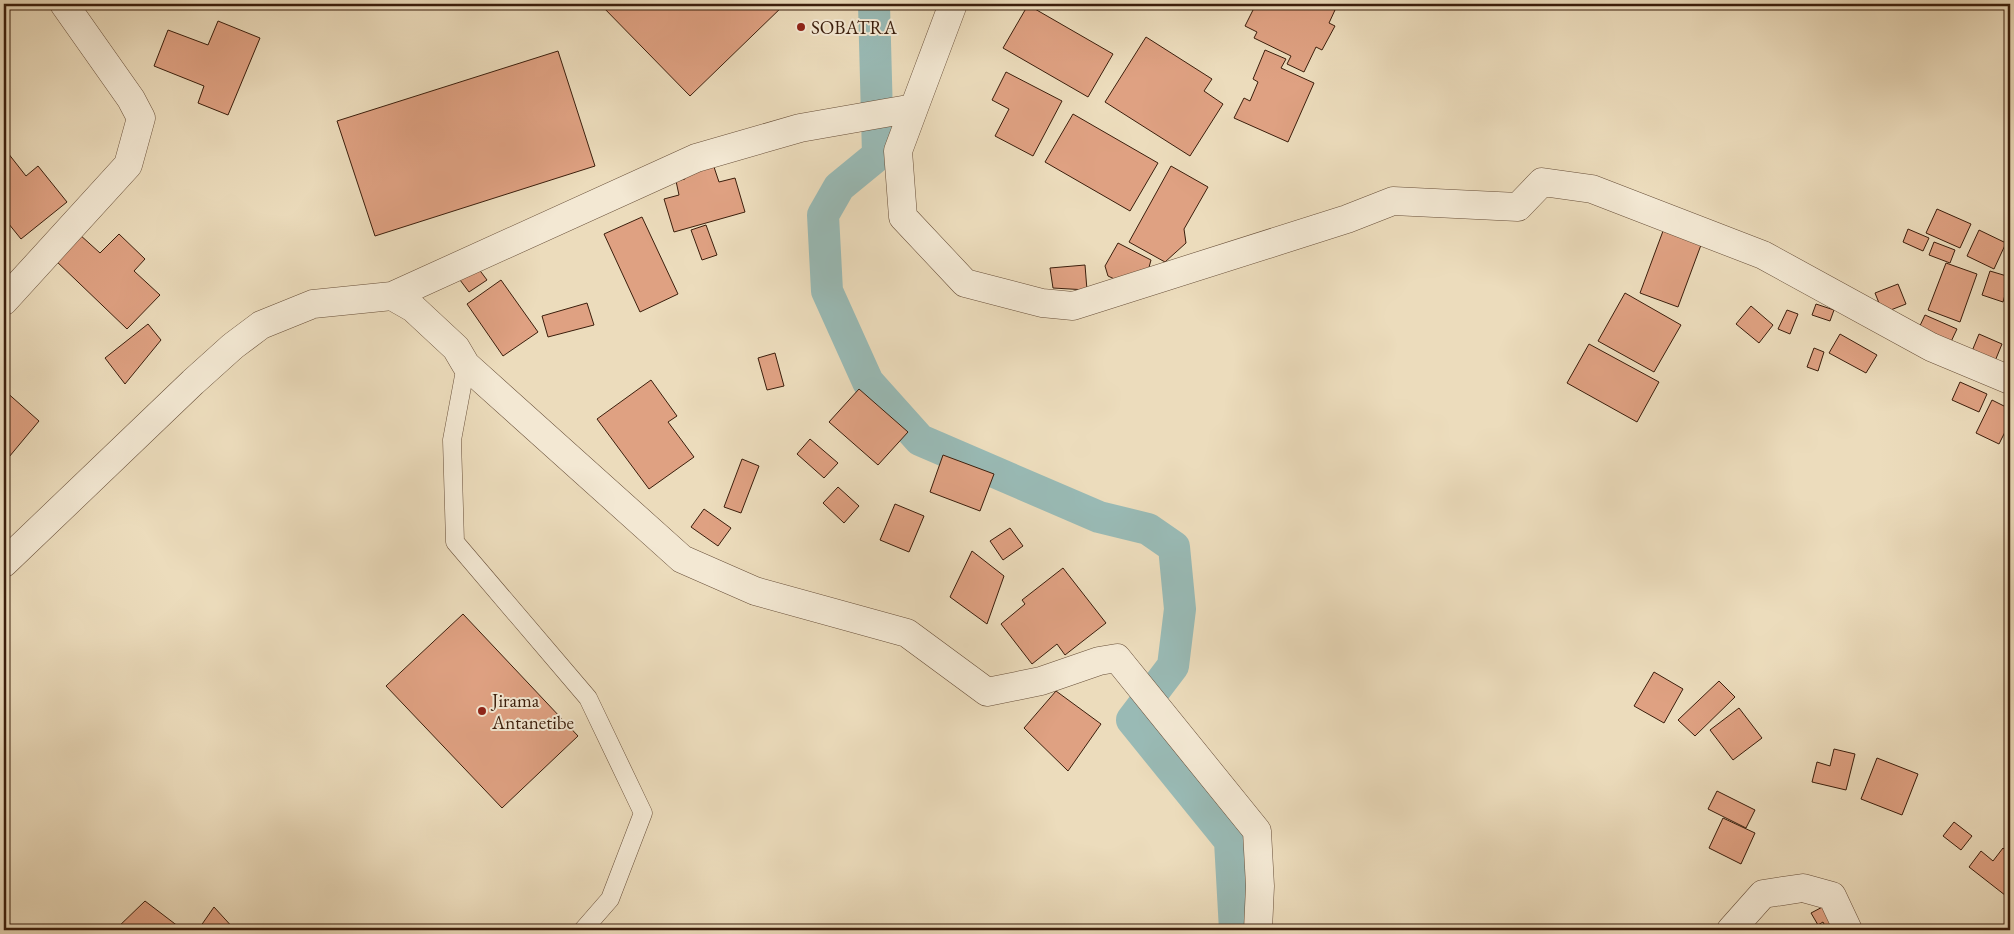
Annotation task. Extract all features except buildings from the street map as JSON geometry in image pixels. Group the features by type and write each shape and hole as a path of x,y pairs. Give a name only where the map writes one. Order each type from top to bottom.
{"street":[{"path":"4,301 128,165 140,118 131,99 64,4"},
{"path":"953,4 898,151 903,217 965,283 1042,303 1073,306 1347,219 1394,202 1518,207 1542,182 1592,189 1763,255 1931,347 2010,380"},
{"path":"4,563 193,382 233,346 261,325 313,304 392,296 696,158 800,128 914,108"},
{"path":"392,296 413,308 456,348 466,365 682,559 755,591 907,633 987,692 1041,681 1099,661 1117,658 1257,831 1260,886 1258,930"},
{"path":"1731,930 1763,894 1803,888 1832,896 1848,930"}],"lane":[{"path":"466,365 452,440 455,542 588,698 643,813 610,899 583,930"}],"waterway":[{"path":"874,4 878,155 839,187 823,215 827,291 868,382 920,440 1099,517 1148,529 1174,547 1180,609 1173,666 1132,720 1230,841 1235,930"}],"place":[{"name":"SOBATRA","path":"801,27"},
{"name":"Jirama Antanetibe","path":"482,711"}]}
